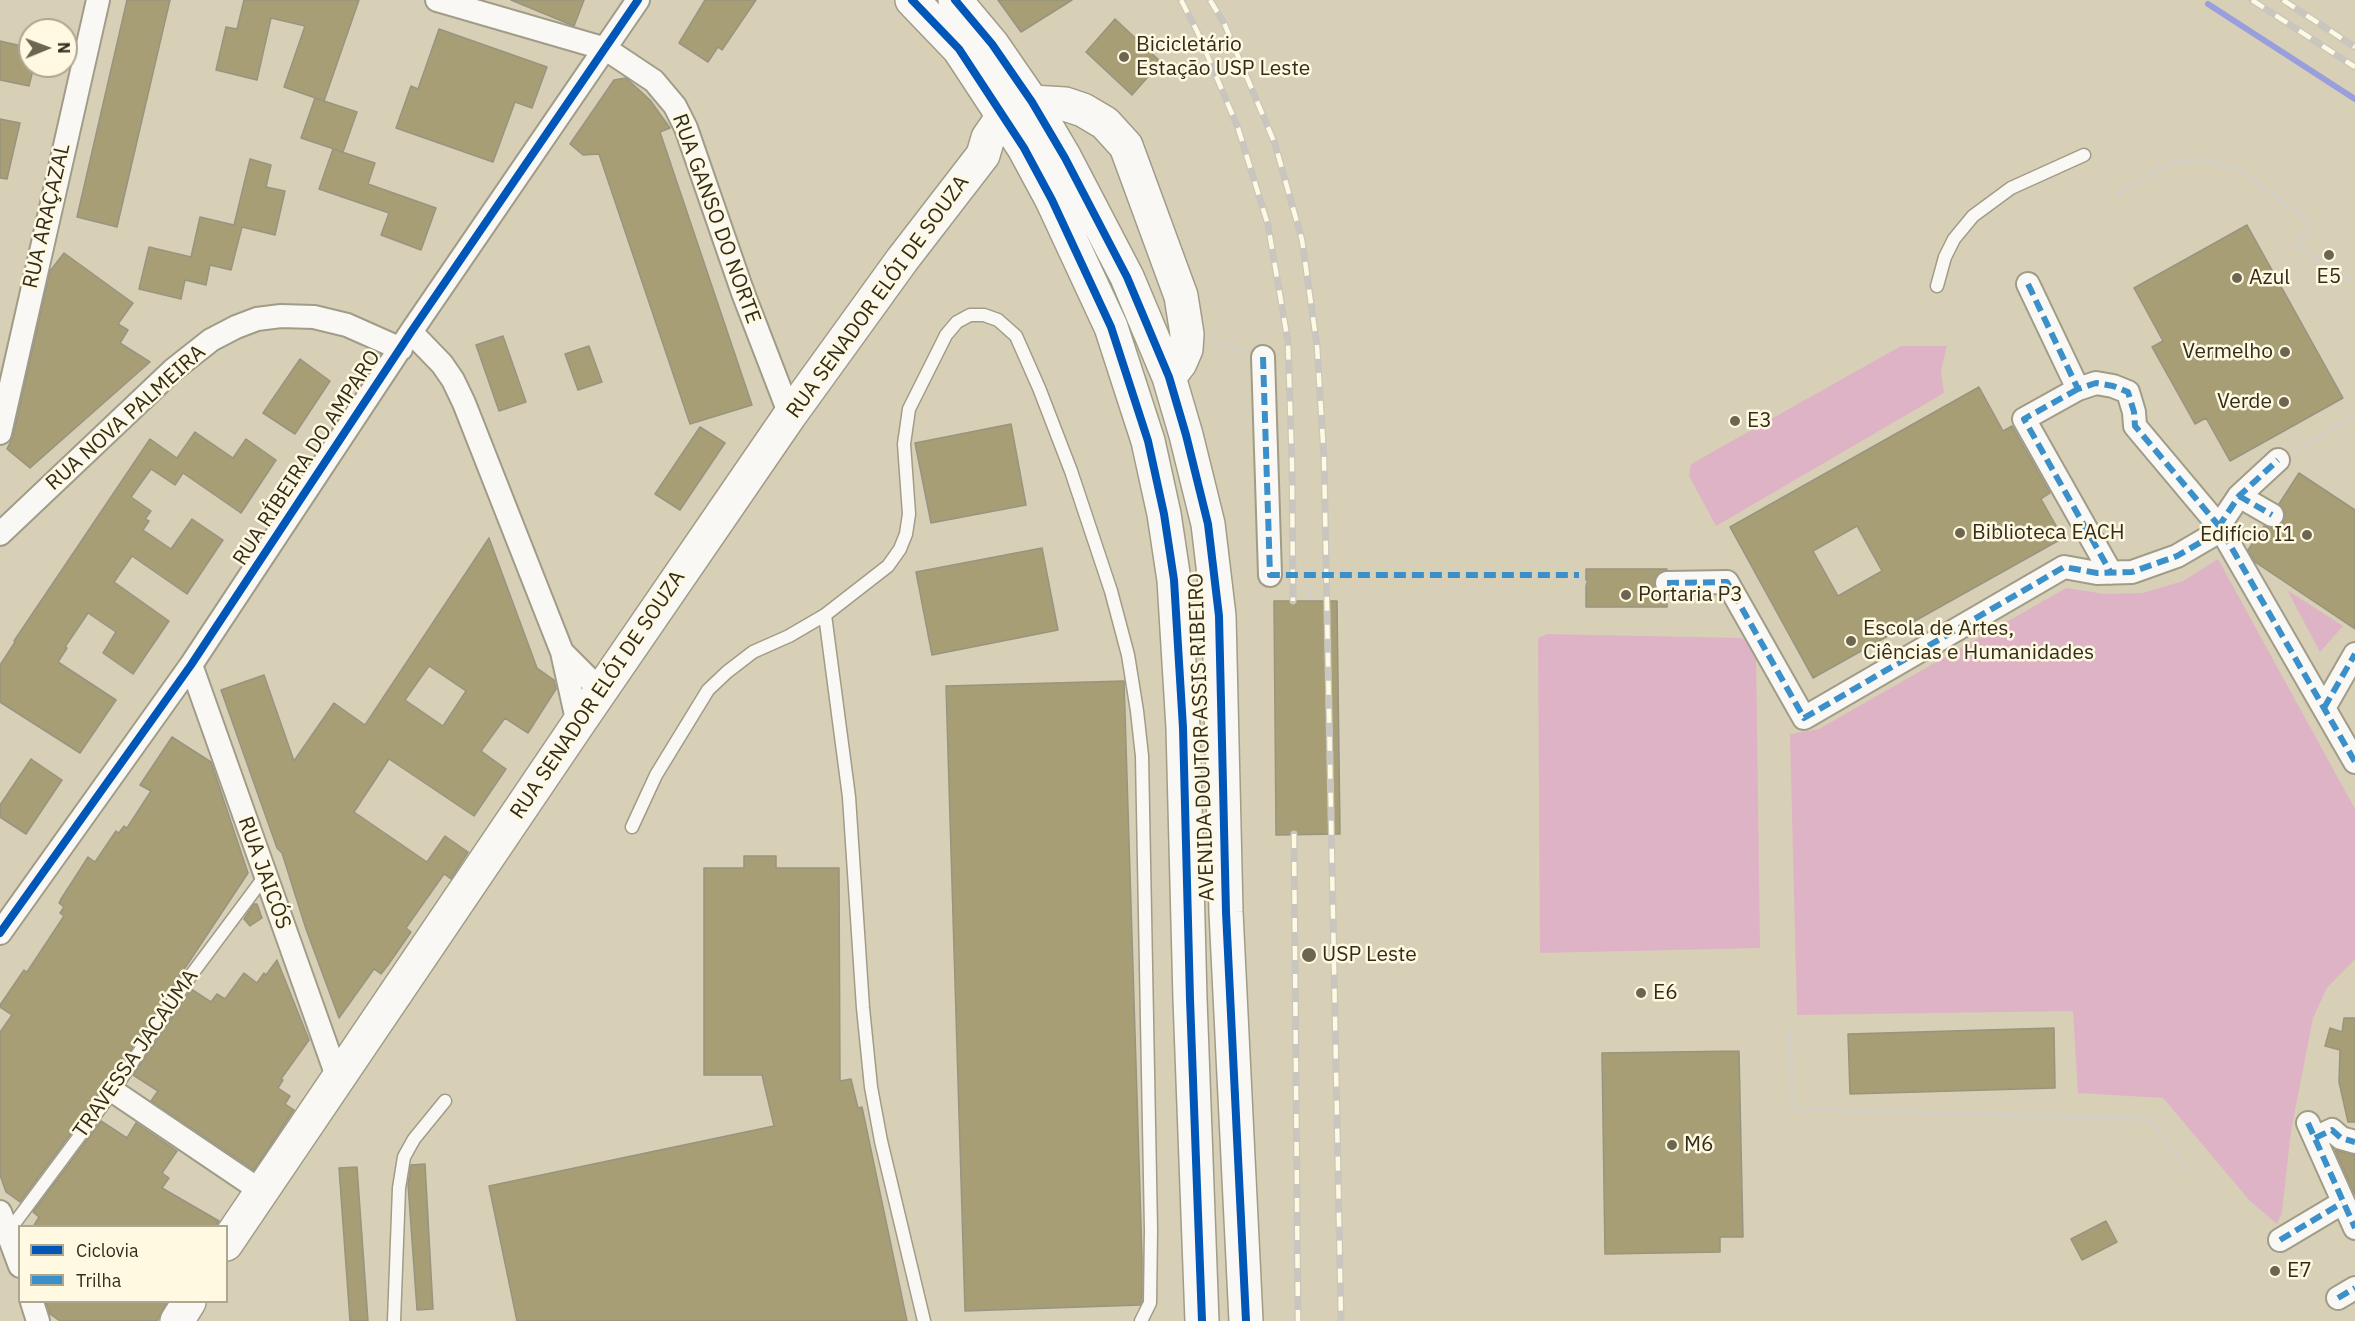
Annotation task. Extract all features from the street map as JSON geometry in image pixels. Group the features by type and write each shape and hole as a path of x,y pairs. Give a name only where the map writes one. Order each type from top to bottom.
{"main road":[{"path":"912,0 959,49 1024,148 1083,266 1122,357 1143,372 1169,376 1180,363 1186,350 1188,334 1180,296 1126,146 1105,123 1083,110 1065,104 1032,102"},
{"name":"AVENIDA DOUTOR ASSIS RIBEIRO","path":"955,0 992,44 1032,102 1065,158 1127,277 1169,376 1208,524 1219,616 1226,912 1245,1321"},
{"name":"RUA SENADOR ELÓI DE SOUZA","path":"228,1241 578,724 790,416 902,260 983,155 988,138 1004,116 1032,102"},
{"name":"RUA SENADOR ELÓI DE SOUZA","path":"983,155 1024,148"},
{"name":"AVENIDA DOUTOR ASSIS RIBEIRO","path":"1122,357 1148,441 1164,514 1174,580 1182,716 1202,1321"},
{"path":"177,1321 188,1303"}],"street":[{"name":"RUA ARAÇAZAL","path":"0,433 98,0"},
{"name":"RUA GANSO DO NORTE","path":"437,0 606,49 654,81 682,118 747,303 790,416"},
{"name":"RUA RÍBEIRA DO AMPARO","path":"0,933 191,665 406,340 638,0"},
{"path":"2028,284 2078,389"},
{"name":"RUA NOVA PALMEIRA","path":"0,534 173,370 211,340 236,327 257,319 280,315 314,317 406,340"},
{"path":"406,340 442,364 464,403 562,652 578,724"},
{"path":"1263,357 1270,575"},
{"path":"2111,573 2024,419 2078,389 2096,383 2128,392 2134,412 2135,426 2219,526 2355,762"},
{"path":"1666,583 1727,582 1804,718 2064,567 2097,573 2132,573 2177,556 2213,535 2239,496 2278,460"},
{"path":"2239,496 2272,514"},
{"path":"562,652 601,691"},
{"path":"2324,708 2355,654"},
{"name":"RUA JAICÓS","path":"191,665 338,1079"},
{"path":"113,1091 261,1191"},
{"path":"2355,1142 2341,1138 2332,1130 2311,1130 2355,1228"},
{"path":"2280,1240 2342,1203"},
{"path":"4,1222 18,1260"},
{"path":"32,1303 38,1321"}],"lane":[{"path":"1937,286 1953,239 1973,216 2011,188 2084,154"},
{"path":"632,827 656,775 708,690 753,652 789,636 825,615 888,566 900,549 906,534 909,514 904,444 909,409 946,335 957,322 970,315 984,315 998,320 1016,336 1071,471 1112,591 1128,655 1137,711 1142,756 1151,1230 1150,1303 1141,1321"},
{"path":"825,615 849,797 863,1008 871,1087 881,1141 924,1321"},
{"name":"TRAVESSA JACAÚMA","path":"4,1222 113,1091 186,982 265,876"},
{"path":"394,1321 399,1188 404,1157 414,1139 446,1101"}],"path":[{"path":"2117,194 2177,161 2209,160 2242,172 2311,223 2297,246 2355,283"},
{"path":"1188,334 1263,357"},
{"path":"2278,460 2355,415"},
{"path":"1308,574 1309,601"},
{"path":"1578,575 1580,582 1586,583"},
{"path":"1789,1029 1793,1109 2149,1119 2190,1172"}],"shaded area":[{"path":"1901,346 1947,346 1941,370 1944,393 1716,526 1689,476 1691,464"},
{"path":"2218,559 2355,809 2355,959 2327,988 2313,1018 2291,1131 2282,1212 2277,1224 2250,1201 2163,1098 2078,1093 2073,1011 1797,1015 1790,734 1819,729 2066,588 2105,594 2143,593 2183,581"},
{"path":"2287,590 2343,626 2320,652"},
{"path":"1547,634 1742,638 1756,650 1760,948 1540,953 1538,638"}],"building":[{"path":"127,0 170,0 117,227 77,217"},
{"path":"244,0 359,0 324,101 284,87 305,26 271,18 257,80 216,70 226,27 237,29"},
{"path":"511,0 584,0 574,26"},
{"path":"705,0 756,0 722,50 718,47 708,62 679,43"},
{"path":"998,0 1072,0 1021,32"},
{"name":"Bicicletário Estação USP Leste","path":"1115,19 1161,62 1132,95 1086,52"},
{"path":"439,29 547,67 532,108 515,102 493,162 396,128 411,86 418,89"},
{"path":"0,41 18,45 18,78 31,78 29,86 0,80"},
{"path":"626,78 650,100 670,128 660,132 752,405 690,424 599,154 583,155 570,144 614,80"},
{"path":"315,98 357,112 343,152 301,138"},
{"path":"0,119 20,123 7,179 0,178"},
{"path":"333,149 375,163 368,184 436,208 421,250 381,235 389,213 319,189"},
{"path":"250,159 271,165 266,187 285,191 275,235 242,227 231,270 210,265 206,285 185,280 181,299 139,289 149,247 191,257 200,217 234,225"},
{"path":"2247,225 2343,398 2230,461 2206,418 2195,424 2152,347 2163,341 2134,288"},
{"path":"64,253 133,303 118,324 128,330 120,343 150,362 30,468 7,449 13,436 50,271"},
{"path":"503,336 526,402 499,411 476,345"},
{"path":"589,346 602,382 578,390 565,354"},
{"path":"300,359 330,381 295,434 263,413"},
{"name":"Biblioteca EACH","path":"1979,387 2003,431 2012,426 2050,493 2041,499 2063,538 1813,678 1730,527","holes":["1857,526 1882,571 1838,596 1813,551"]},
{"path":"1011,424 1026,505 931,523 915,443"},
{"path":"700,427 725,443 680,510 655,494"},
{"path":"195,432 233,458 246,439 276,460 241,513 183,473 175,485 151,469 131,497 151,511 145,519 149,521 143,530 171,549 192,519 223,540 187,594 132,556 114,582 169,621 133,674 103,653 116,632 88,613 65,647 67,648 58,662 116,700 80,753 0,702 0,665 150,439 177,458"},
{"name":"Edifício I1","path":"2299,473 2355,510 2355,629 2255,562 2248,550 2264,526 2273,528 2283,522 2285,514 2279,504"},
{"path":"489,538 537,668 554,680 556,689 528,733 505,718 481,751 506,769 474,816 389,759 354,812 427,862 445,836 468,852 451,879 444,874 406,928 411,932 388,965 381,974 374,969 339,1018 306,929 282,853 277,848 221,690 264,675 294,761 334,703 365,725","holes":["429,666 466,691 443,726 405,700"]},
{"path":"1042,548 1058,630 932,655 916,572"},
{"name":"Portaria P3","path":"1586,569 1667,569 1656,576 1654,583 1656,590 1667,596 1667,607 1586,607"},
{"path":"1274,601 1337,601 1340,834 1276,835"},
{"path":"1124,681 1142,1301 1140,1305 965,1311 946,686"},
{"path":"172,737 211,762 248,873 120,1066 102,1083 100,1092 87,1112 20,1202 6,1192 0,1175 0,1032 12,1015 0,1005 24,970 27,972 64,916 60,913 64,907 59,903 88,857 95,862 116,831 119,833 124,826 127,828 151,791 140,785"},
{"path":"31,759 62,780 26,834 0,817 0,805"},
{"path":"744,856 776,856 776,868 839,868 840,1081 851,1079 858,1108 862,1107 907,1321 517,1321 489,1186 774,1126 762,1075 704,1075 704,868 744,868"},
{"path":"254,904 257,904 262,918 250,926 244,919"},
{"path":"277,960 309,1040 281,1079 283,1080 278,1088 290,1096 285,1104 294,1110 254,1170 151,1101 158,1091 133,1075 191,989 211,1002 217,994 225,999 244,973 257,983"},
{"path":"2344,1018 2355,1018 2355,1122 2348,1122 2339,1082 2340,1050 2325,1046 2330,1028 2342,1032"},
{"path":"2054,1028 2055,1088 1850,1094 1848,1034"},
{"name":"M6","path":"1739,1051 1743,1237 1720,1237 1720,1252 1605,1254 1602,1053"},
{"path":"101,1121 127,1138 136,1123 177,1151 162,1173 169,1178 162,1188 219,1221 216,1225 34,1225 39,1217 33,1212"},
{"path":"2335,1150 2355,1155 2355,1195"},
{"path":"425,1164 433,1309 417,1310 408,1184 411,1165"},
{"path":"357,1167 368,1321 350,1321 339,1168"},
{"path":"2106,1221 2117,1242 2082,1260 2071,1239"},
{"path":"46,1303 166,1303 157,1321 60,1321 50,1314"}],"waterway":[{"path":"2208,4 2355,99"}],"railway":[{"path":"1181,0 1197,31 1238,128 1268,225 1288,342 1293,601"},
{"path":"1210,0 1224,23 1275,144 1302,240 1317,346 1324,458 1341,1321"},
{"path":"2252,0 2355,67"},
{"path":"2283,0 2355,47"},
{"path":"1294,834 1298,1321"}],"marked path":[{"path":"2028,284 2078,389 2096,383 2128,392 2134,412 2135,426 2219,526 2355,762"},
{"path":"1263,357 1270,575 1579,575"},
{"path":"2078,389 2024,419 2111,573"},
{"path":"1667,583 1727,582 1804,718 2064,567 2097,573 2132,572 2177,556 2213,535 2239,496 2278,460"},
{"path":"2239,496 2272,515"},
{"path":"2324,708 2355,654"},
{"path":"2308,1123 2355,1228"},
{"path":"2315,1138 2332,1130 2341,1138 2355,1142"},
{"path":"2280,1240 2342,1203"},
{"path":"2338,1298 2355,1288"}],"cycle path":[{"path":"0,933 191,665 411,332 638,0"},
{"path":"912,0 959,49 1024,148 1052,200 1111,327 1148,441 1164,514 1174,580 1183,728 1202,1321"},
{"path":"955,0 992,44 1032,102 1065,158 1127,277 1169,377 1208,524 1219,616 1226,912 1246,1321"}],"place":[{"name":"Bicicletário Estação USP Leste","path":"1124,57"},
{"name":"E5","path":"2329,255"},
{"name":"Azul","path":"2237,278"},
{"name":"Vermelho","path":"2285,352"},
{"name":"Verde","path":"2284,402"},
{"name":"E3","path":"1735,421"},
{"name":"Biblioteca EACH","path":"1960,533"},
{"name":"Edifício I1","path":"2307,535"},
{"name":"Portaria P3","path":"1626,595"},
{"name":"Escola de Artes, Ciências e Humanidades","path":"1851,641"},
{"name":"USP Leste","path":"1309,955"},
{"name":"E6","path":"1641,993"},
{"name":"M6","path":"1672,1145"},
{"name":"E7","path":"2275,1271"}]}
